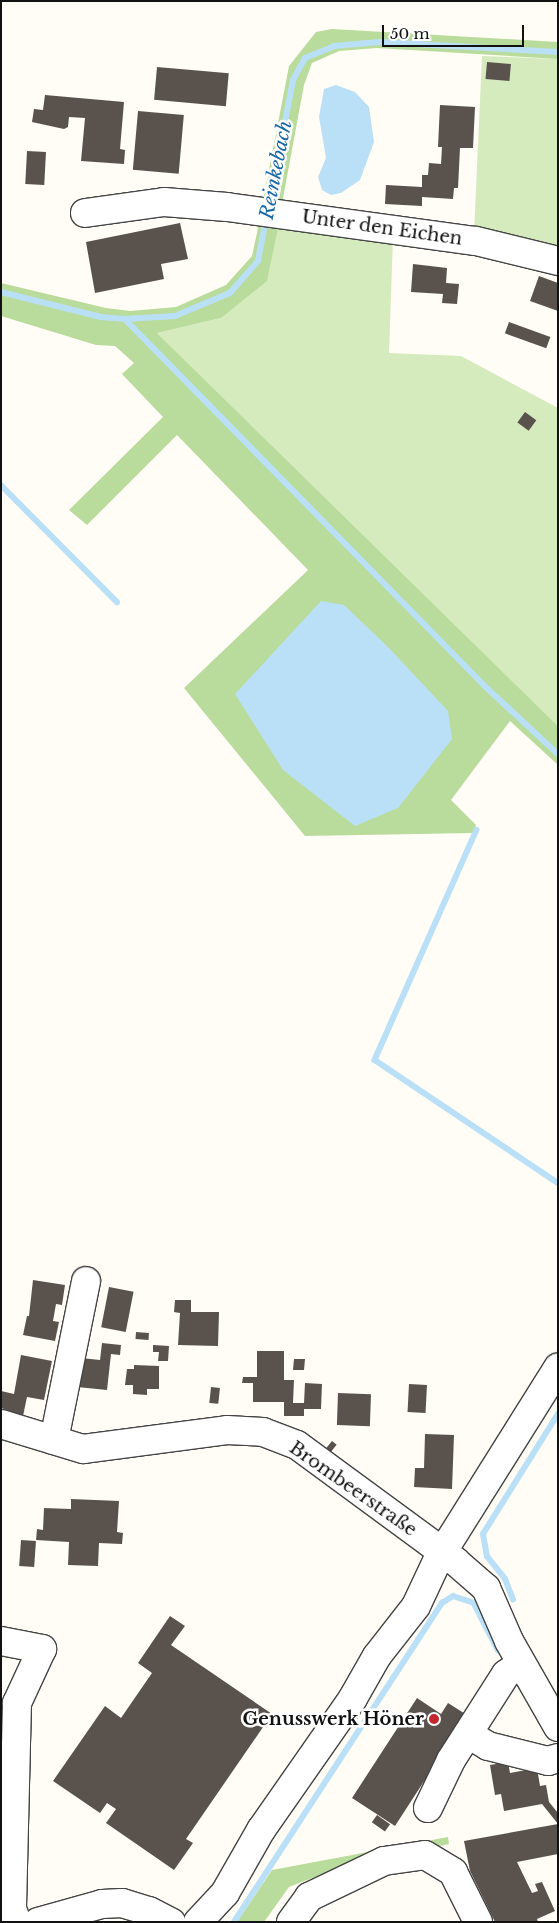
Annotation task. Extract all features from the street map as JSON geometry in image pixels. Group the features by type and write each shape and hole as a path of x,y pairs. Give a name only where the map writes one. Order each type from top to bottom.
{"street":[{"name":"Unter den Eichen","path":"85,213 164,202 251,210 476,241 558,261"},
{"path":"54,1440 86,1281"},
{"path":"200,1919 220,1874 261,1830 353,1698 377,1656 402,1596 440,1555 558,1368"},
{"name":"Brombeerstraße","path":"1,1424 82,1449 227,1430 263,1432 297,1444 440,1555 486,1588 521,1664 558,1727"},
{"path":"1,1641 42,1649 18,1703 12,1909 17,1922"},
{"path":"428,1808 451,1760 506,1674 521,1664"},
{"path":"468,1734 488,1746 548,1762 558,1758"},
{"path":"291,1922 308,1898 384,1861 425,1855 453,1872 478,1922"},
{"path":"38,1922 102,1904 122,1904 149,1911 171,1922"}],"green space":[{"path":"332,29 558,42 558,59 377,48 339,51 312,63 304,85 281,209 262,206 289,66 316,32"},
{"path":"482,56 558,59 558,252 474,234"},
{"path":"260,219 279,223 267,281 221,318 157,333 558,726 558,765 510,721 451,800 476,825 473,833 305,836 184,688 308,570 177,435 87,525 69,510 163,417 122,374 134,363 115,346 96,345 1,316 1,283 106,308 130,311 176,307 226,285 252,256"},
{"path":"279,223 393,238 389,353 461,356 558,408 558,726 157,333 221,318"},
{"path":"448,1837 449,1844 343,1866 289,1887 264,1922 237,1922 272,1870"}],"water":[{"path":"336,85 355,92 369,107 374,142 360,180 341,193 331,195 322,190 318,177 326,158 319,117 324,89"},
{"path":"321,601 344,605 387,646 448,711 452,739 398,808 355,826 283,770 235,694"}],"building":[{"path":"487,62 511,64 509,81 486,79"},
{"path":"157,67 229,73 226,106 154,100"},
{"path":"45,95 124,102 120,149 125,150 124,164 81,161 85,118 69,117 68,127 64,129 32,122 34,109 43,110"},
{"path":"440,105 475,107 473,148 460,148 458,188 454,188 453,199 422,197 422,206 385,204 386,185 422,187 422,175 428,175 429,163 441,164 442,147 438,147"},
{"path":"138,111 184,115 179,174 133,170"},
{"path":"27,151 46,152 44,185 25,184"},
{"path":"180,223 188,259 161,264 164,279 95,293 86,242"},
{"path":"413,264 447,268 446,283 459,284 457,304 442,303 443,294 411,292"},
{"path":"539,276 558,283 558,311 530,301"},
{"path":"509,322 550,337 546,348 505,333"},
{"path":"525,412 536,420 529,431 517,423"},
{"path":"33,1280 65,1285 62,1305 56,1304 53,1321 59,1322 55,1341 23,1335 27,1316 29,1316"},
{"path":"109,1287 134,1292 126,1332 101,1327"},
{"path":"175,1300 191,1300 191,1312 219,1312 218,1346 178,1345 180,1313 174,1312"},
{"path":"136,1332 149,1333 148,1340 136,1339"},
{"path":"102,1343 121,1345 120,1355 111,1354 107,1390 77,1387 81,1358 100,1360"},
{"path":"153,1345 169,1346 168,1361 158,1361 159,1352 153,1352"},
{"path":"257,1351 284,1351 284,1380 294,1380 293,1403 304,1403 305,1383 322,1384 321,1409 304,1409 304,1416 284,1416 284,1402 253,1402 253,1383 242,1383 243,1377 257,1377"},
{"path":"21,1355 52,1361 44,1400 27,1397 23,1416 1,1408 1,1391 14,1394"},
{"path":"294,1359 305,1359 304,1370 293,1370"},
{"path":"134,1365 159,1366 159,1389 147,1389 147,1395 133,1394 133,1385 125,1385 127,1369 134,1369"},
{"path":"409,1384 427,1385 426,1413 408,1412"},
{"path":"211,1387 220,1388 218,1404 209,1403"},
{"path":"338,1393 371,1394 370,1426 337,1425"},
{"path":"425,1434 454,1435 452,1489 414,1487 415,1468 424,1468"},
{"path":"332,1441 337,1445 331,1452 326,1448"},
{"path":"71,1499 119,1501 117,1532 123,1533 122,1544 99,1543 98,1566 68,1565 69,1542 36,1540 37,1529 43,1530 44,1508 71,1509"},
{"path":"21,1540 36,1541 34,1567 19,1566"},
{"path":"170,1616 185,1626 171,1645 272,1714 186,1839 193,1843 174,1870 106,1823 116,1809 107,1803 100,1813 53,1781 105,1706 121,1718 152,1673 138,1663"},
{"path":"417,1698 441,1714 448,1703 467,1715 395,1826 352,1798"},
{"path":"508,1762 510,1773 537,1768 540,1786 546,1785 549,1802 558,1813 558,1824 542,1804 504,1811 501,1794 495,1795 490,1765"},
{"path":"377,1815 390,1824 385,1832 372,1822"},
{"path":"558,1824 558,1854 517,1862 532,1893 538,1891 535,1884 542,1882 555,1911 537,1919 538,1922 495,1922 470,1871 464,1841"}],"waterway":[{"name":"Reinkebach","path":"269,205 293,80 305,58 334,46 380,42 558,52"},
{"name":"Reinkebach","path":"1,292 101,317 125,319 175,316 230,293 258,261 266,219"},
{"path":"125,319 484,685 558,754"},
{"path":"1,485 117,602"},
{"path":"477,830 375,1060 558,1183"},
{"path":"513,1600 505,1579 487,1557 483,1534 558,1414"},
{"path":"234,1922 442,1603 453,1596 474,1603 498,1650"}],"place":[{"name":"Genusswerk Höner","path":"434,1719"}]}
